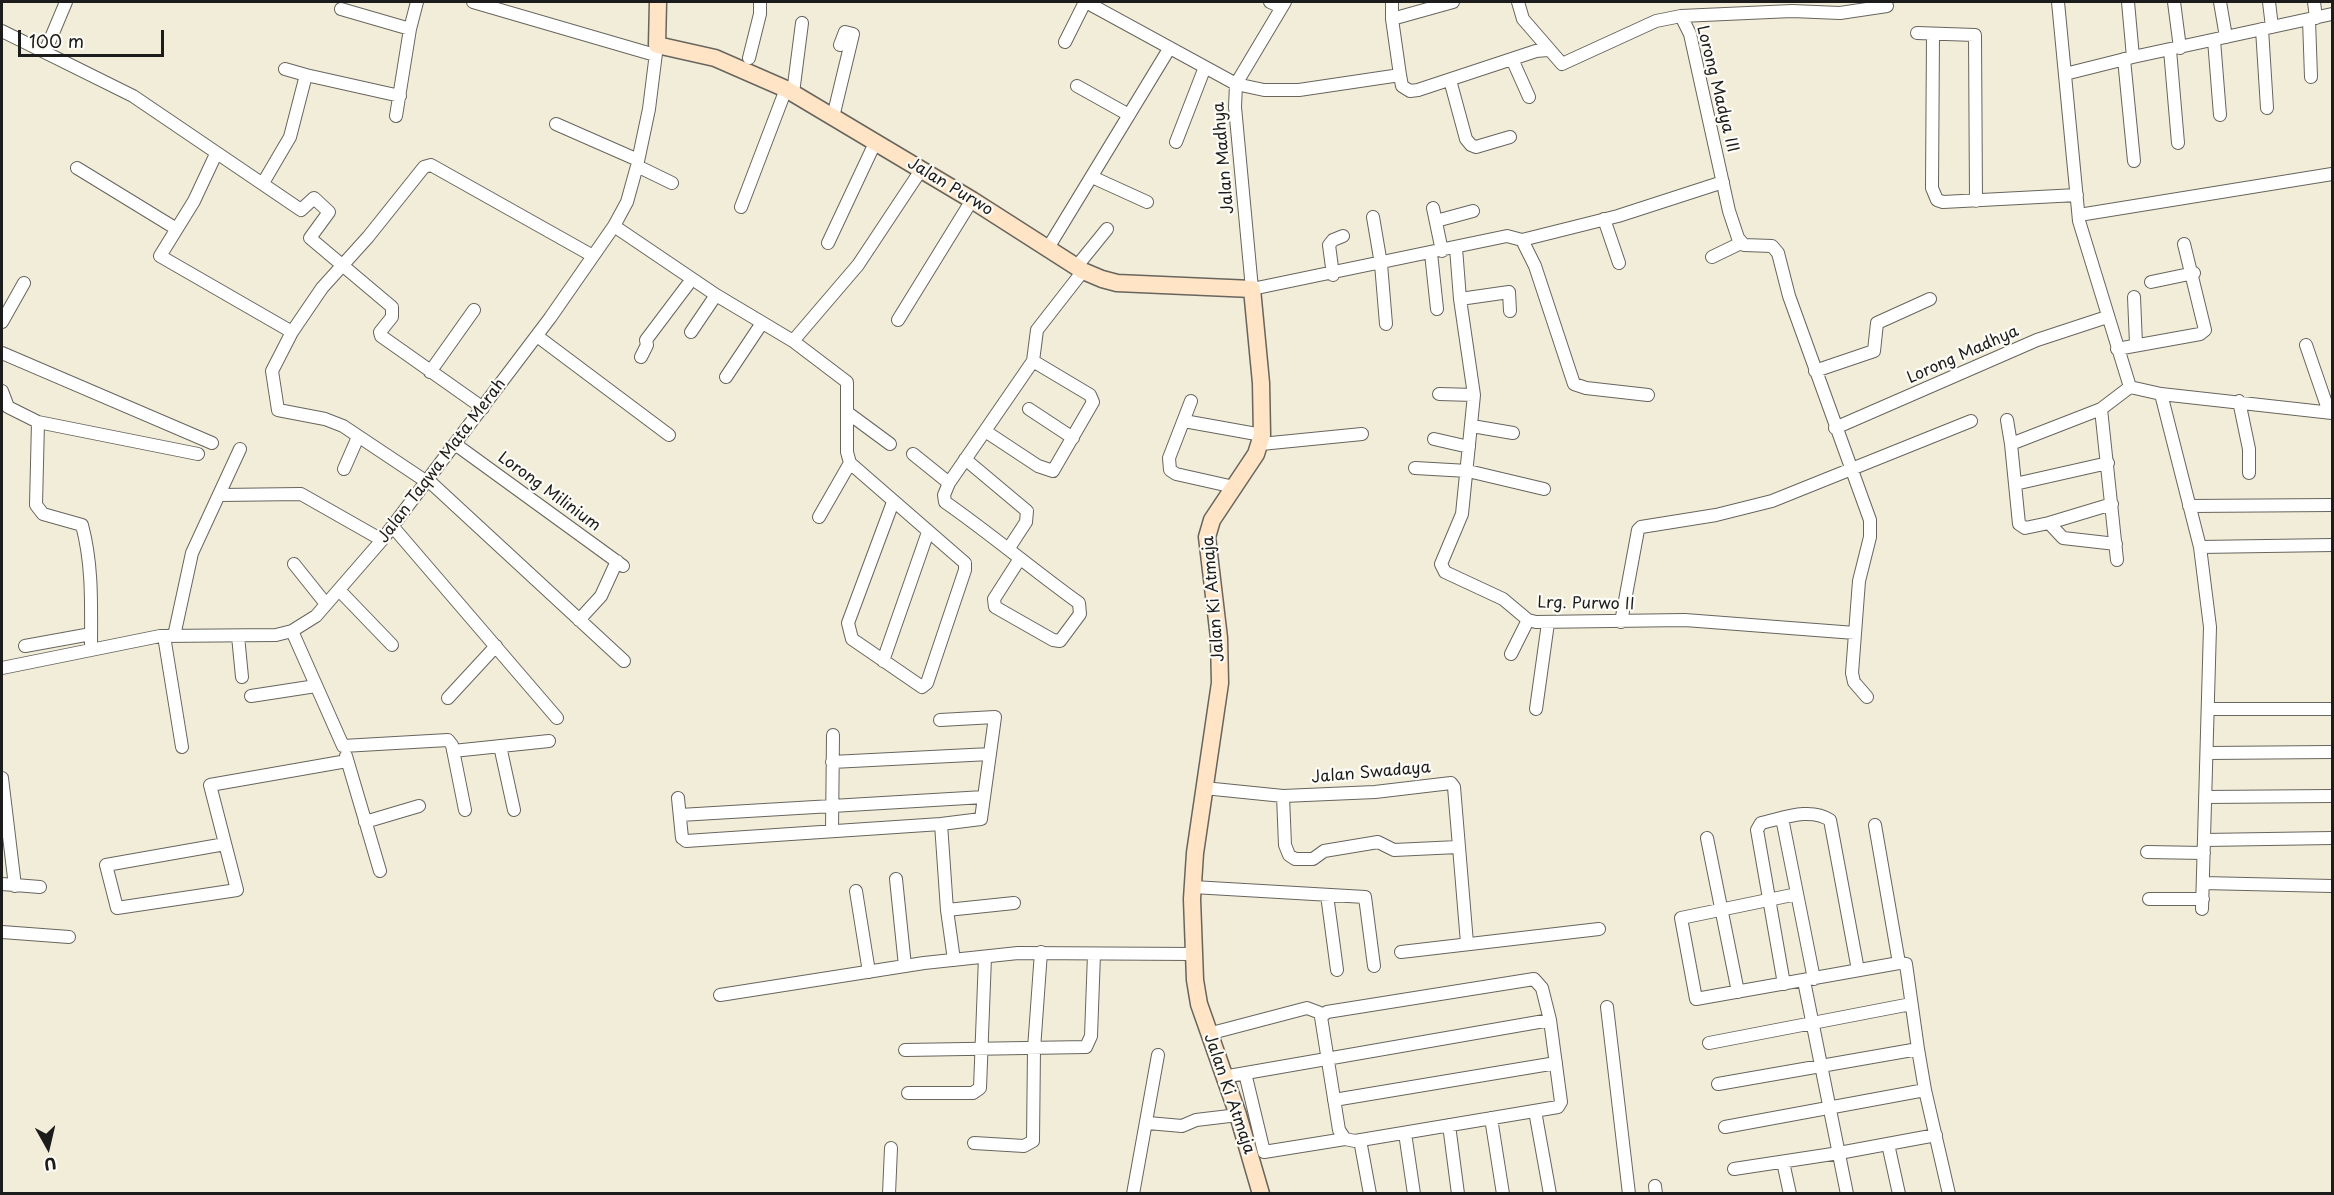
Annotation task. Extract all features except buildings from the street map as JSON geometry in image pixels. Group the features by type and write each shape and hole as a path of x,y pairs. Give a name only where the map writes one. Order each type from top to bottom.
{"street":[{"path":"51,55 66,2"},
{"path":"396,116 410,29 417,2"},
{"path":"473,2 656,50"},
{"name":"Jalan Taqwa Mata Merah","path":"2,668 91,649 169,636 276,635 292,631 310,620 326,604 393,527 537,336 614,226 627,202 649,109 656,50 655,2"},
{"path":"749,58 760,14 760,2"},
{"path":"1065,42 1086,2 1236,84 1264,90 1299,90 1401,75"},
{"path":"1392,2 1392,20 1402,86 1410,91 1548,50 1524,19 1518,2"},
{"path":"1392,20 1453,2"},
{"path":"2058,2 2079,215 2107,317 2130,387"},
{"path":"2128,2 2128,58 2134,161"},
{"path":"2174,2 2178,143"},
{"path":"2220,2 2220,115"},
{"path":"2267,108 2269,2"},
{"path":"2311,77 2314,2"},
{"name":"Jalan Madhya","path":"1251,289 1235,106 1236,84 1279,3"},
{"path":"1682,16 1740,7 1821,7 1871,10 1887,6"},
{"path":"341,9 410,29"},
{"path":"2066,74 2128,58 2332,14"},
{"name":"Lorong Madya III","path":"1548,50 1562,64 1565,64 1656,21 1682,16 1690,34 1723,182 1741,243"},
{"path":"741,207 790,91 802,23"},
{"path":"2,31 133,96 301,210 314,198 329,212 310,238 392,307 392,317 380,332 381,336 483,408"},
{"path":"833,117 853,34 845,32 840,45"},
{"path":"1917,33 1975,35 1977,201"},
{"path":"1933,34 1934,196 1943,202 2077,195"},
{"path":"1048,248 1169,49"},
{"name":"Jalan Purwo","path":"656,50 715,58 790,91 972,200 1080,269 1117,283 1251,289"},
{"path":"1512,59 1529,97"},
{"path":"1176,142 1206,67"},
{"path":"285,69 400,96"},
{"path":"263,183 290,137 306,75"},
{"path":"1450,80 1466,139 1471,146 1476,147 1510,137"},
{"path":"1077,86 1129,115"},
{"path":"556,124 638,163 672,183"},
{"path":"828,243 875,142"},
{"path":"216,154 194,201 159,253 160,256 292,332"},
{"path":"593,256 431,165 424,167 322,288 292,332 272,371 278,410 325,418 428,481 624,661"},
{"path":"77,168 175,228"},
{"path":"793,341 858,265 921,170"},
{"path":"2079,215 2332,174"},
{"path":"1092,177 1147,202"},
{"path":"1262,439 1261,383 1251,289 1333,275 1507,237 1522,240 1604,219 1723,182"},
{"path":"898,320 972,200"},
{"path":"1433,208 1436,221 1437,309"},
{"path":"1436,221 1473,211"},
{"path":"1373,218 1381,264 1386,324"},
{"path":"1604,219 1619,263"},
{"path":"614,226 716,295 793,341 845,379 848,386 847,452 850,463 963,560 966,566 927,683 919,687 852,639 848,624 893,502"},
{"path":"1019,560 994,599 994,604 997,609 1053,640 1060,641 1080,614 1081,606 1019,560 1009,548 945,502 944,495 949,483 1033,361 1037,330 1107,229"},
{"path":"1333,275 1329,245 1333,240 1343,236"},
{"path":"1522,240 1535,266 1574,384 1586,388 1648,395"},
{"path":"1712,257 1741,243 1772,246 1778,253 1789,296 1835,428 1854,468 1871,528 1859,581 1855,633 1854,682 1867,697"},
{"path":"2117,349 2204,332 2206,326 2194,273 2184,244"},
{"name":"Lrg. Purwo II","path":"1456,248 1460,299 1474,395 1462,514 1441,567 1444,572 1512,604 1528,620 1548,623 1743,623 1855,633"},
{"path":"2151,282 2194,273"},
{"path":"641,357 647,346 646,340 692,279"},
{"path":"2,322 24,283"},
{"path":"1460,299 1509,292 1510,311"},
{"path":"691,332 716,295"},
{"path":"2134,297 2136,344"},
{"path":"1815,371 1874,351 1877,342 1875,326 1880,320 1930,299"},
{"path":"430,372 474,310"},
{"name":"Lorong Madhya","path":"1835,428 2037,340 2107,317"},
{"path":"726,377 762,323"},
{"path":"537,336 669,435"},
{"path":"2011,444 2101,409 2130,387 2161,394 2331,413 2306,345"},
{"path":"2,353 212,443"},
{"path":"985,431 1051,472 1093,404 1092,398 1033,361"},
{"path":"2,391 8,407 38,422 198,454"},
{"path":"1439,394 1474,395"},
{"path":"2150,899 2203,904 2210,627 2200,547 2161,394"},
{"path":"1191,401 1168,458 1170,470 1176,474 1234,487"},
{"path":"2239,401 2249,449 2249,473"},
{"path":"1029,409 1073,438"},
{"path":"2101,409 2117,560"},
{"path":"848,413 890,444"},
{"path":"2007,420 2019,524 2022,527 2049,523 2112,504"},
{"path":"1184,421 1262,439 1362,434"},
{"path":"1621,622 1638,530 1641,526 1748,508 1971,421"},
{"path":"38,422 36,504 43,514 82,525 90,557 91,649"},
{"path":"1472,426 1513,433"},
{"path":"344,469 358,437"},
{"name":"Jalan Ki Atmaja","path":"1261,1194 1238,1115 1199,1004 1194,954 1193,887 1204,788 1220,683 1219,638 1207,537 1212,520 1262,439"},
{"path":"1434,439 1469,447"},
{"name":"Lorong Milinium","path":"455,444 620,563 601,596 579,620"},
{"path":"182,747 169,636 192,554 240,449"},
{"path":"913,454 949,483"},
{"path":"965,459 1027,511 1026,522 1009,548"},
{"path":"819,517 850,463"},
{"path":"2015,484 2108,463"},
{"path":"1415,468 1468,471 1544,489"},
{"path":"220,495 301,494 382,540"},
{"path":"2189,506 2332,505"},
{"path":"2049,523 2063,538 2116,544"},
{"path":"393,527 558,718"},
{"path":"884,661 928,532"},
{"path":"2200,547 2332,545"},
{"path":"294,564 326,604"},
{"path":"339,590 392,645"},
{"path":"1511,654 1528,620"},
{"path":"1536,709 1548,623"},
{"path":"292,631 343,746 380,871"},
{"path":"25,646 91,634"},
{"path":"238,636 242,677"},
{"path":"448,698 496,646"},
{"path":"251,696 316,686"},
{"path":"2208,709 2332,709"},
{"path":"678,798 682,838 686,841 941,824 981,819 995,717 940,720"},
{"path":"832,735 832,831"},
{"path":"343,746 450,741 465,810"},
{"path":"453,751 549,741"},
{"path":"500,746 514,810"},
{"path":"2207,753 2332,752"},
{"path":"832,762 990,754"},
{"path":"225,844 106,865 117,908 237,890 210,785 347,761"},
{"path":"2,778 15,886"},
{"name":"Jalan Swadaya","path":"1204,788 1283,796 1375,792 1449,782 1454,787 1467,943"},
{"path":"680,815 984,796"},
{"path":"1283,796 1285,845 1289,855 1295,859 1312,859 1324,851 1378,842 1394,850 1458,846"},
{"path":"2205,796 2332,796"},
{"path":"365,822 419,806"},
{"path":"1784,984 1757,830 1761,823 1782,818 1815,813 1830,820 1858,970"},
{"path":"1782,818 1797,894 1813,1024 1847,1194"},
{"path":"941,824 947,910 954,960"},
{"path":"1875,825 1899,963"},
{"path":"1707,838 1738,992"},
{"path":"2204,840 2332,838"},
{"path":"2147,852 2204,853"},
{"path":"896,879 904,966"},
{"path":"2,884 40,887"},
{"path":"2203,884 2332,886"},
{"path":"1193,887 1365,897 1374,966"},
{"path":"856,891 869,972"},
{"path":"1797,894 1681,918 1696,999 1899,963 1906,964 1925,1090 1949,1194"},
{"path":"1328,895 1337,970"},
{"path":"947,910 1014,903"},
{"path":"1401,952 1599,929"},
{"path":"2,932 69,937"},
{"path":"720,995 904,966 1041,952 1194,954"},
{"path":"974,1143 1024,1146 1033,1141 1034,1049 1041,952"},
{"path":"905,1050 981,1047 1082,1048 1089,1044 1094,954"},
{"path":"908,1093 973,1093 979,1090 985,957"},
{"path":"1208,1034 1306,1008 1323,1014 1534,979 1542,988 1550,1020 1560,1105 1405,1133 1360,1140 1345,1139 1264,1152 1245,1073"},
{"path":"1709,1043 1911,1004"},
{"path":"1607,1007 1629,1194"},
{"path":"1323,1014 1322,1020 1339,1130 1345,1139"},
{"path":"1223,1077 1550,1020"},
{"path":"1718,1084 1918,1049"},
{"path":"1133,1194 1148,1123 1158,1055"},
{"path":"1334,1100 1556,1063"},
{"path":"1725,1127 1925,1090"},
{"path":"1535,1111 1550,1194"},
{"path":"1148,1123 1182,1126 1196,1120 1238,1115"},
{"path":"1491,1118 1503,1194"},
{"path":"1449,1125 1458,1194"},
{"path":"1405,1133 1414,1194"},
{"path":"1734,1169 1936,1135"},
{"path":"1360,1140 1370,1194"},
{"path":"1888,1144 1899,1194"},
{"path":"889,1194 891,1148"},
{"path":"1783,1162 1790,1194"}]}
